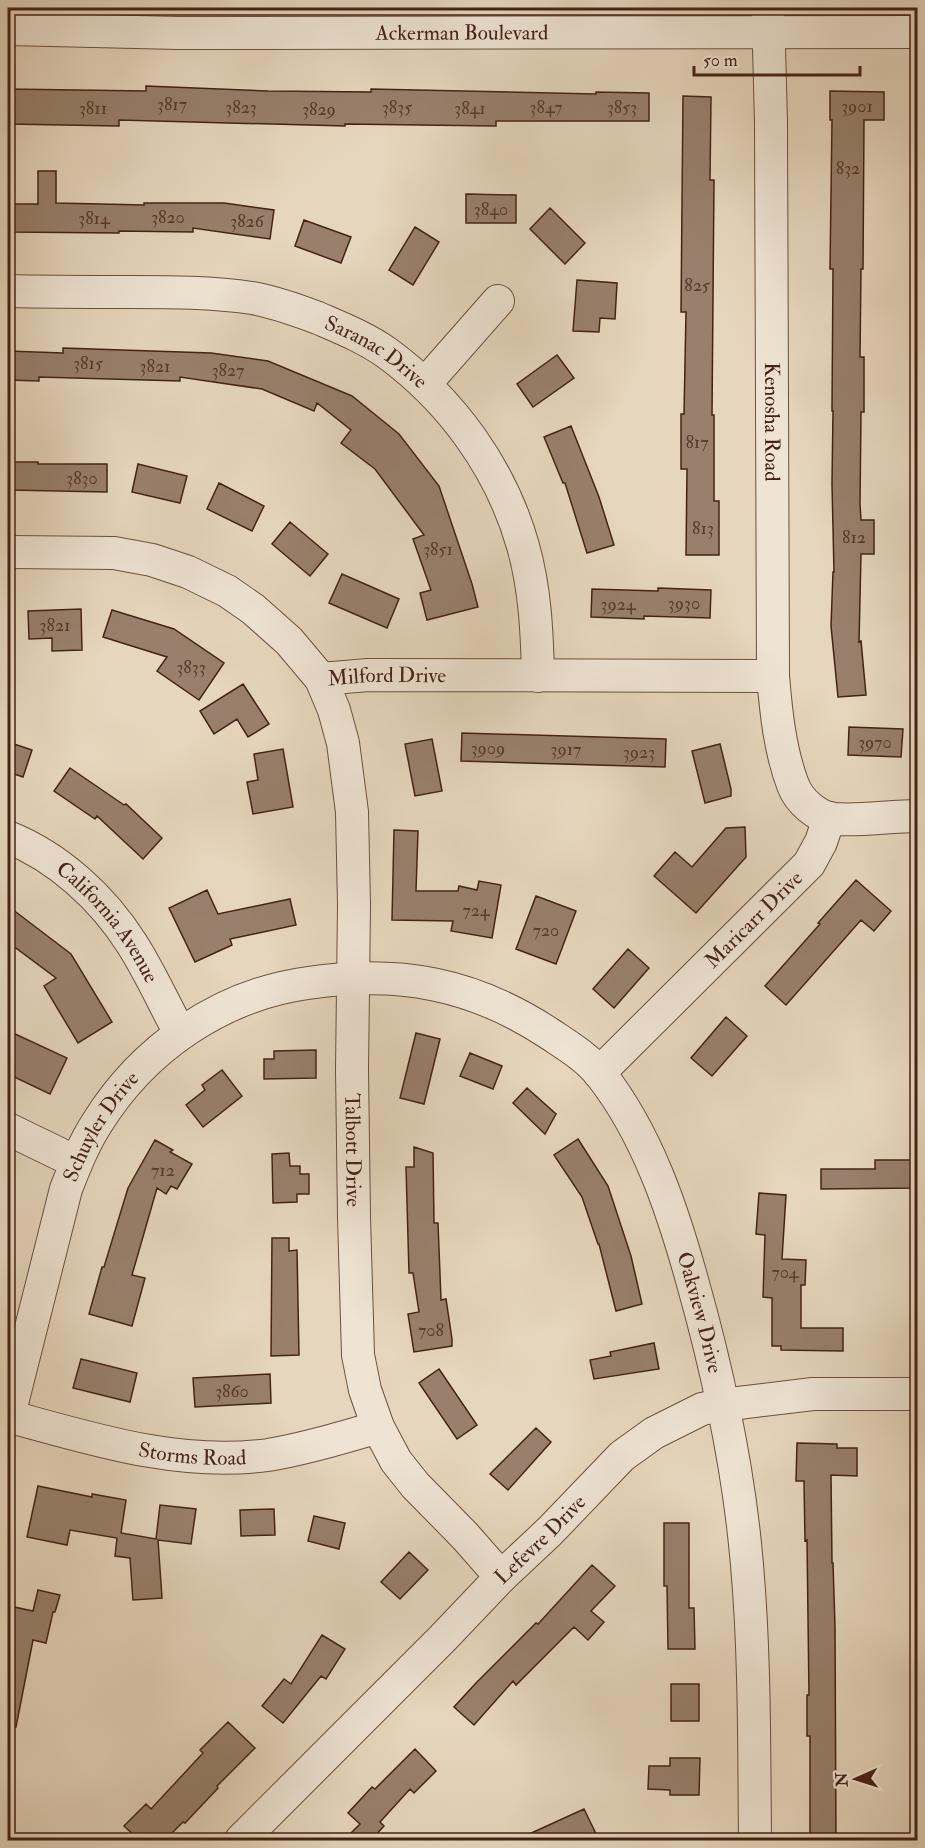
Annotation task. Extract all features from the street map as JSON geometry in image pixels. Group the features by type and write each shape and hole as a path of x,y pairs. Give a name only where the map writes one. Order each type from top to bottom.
{"street":[{"name":"Ackerman Boulevard","path":"8,29 189,33 769,20 918,32"},
{"name":"Kenosha Road","path":"769,20 773,676 782,744 793,787 802,801 829,818"},
{"name":"Saranac Drive","path":"8,291 207,292 255,299 297,310 348,330 386,352 425,384 466,431 487,460 508,503 523,545 533,588 538,676"},
{"path":"425,384 498,301"},
{"name":"Milford Drive","path":"8,552 114,553 152,560 188,572 227,591 253,609 289,641 321,679 368,675 773,676"},
{"name":"Talbott Drive","path":"321,679 334,710 343,743 352,812 352,1070 358,1355 365,1390 378,1427 396,1461 415,1485 501,1577"},
{"path":"829,818 918,816"},
{"name":"Maricarr Drive","path":"599,1073 809,864 821,842 829,818"},
{"name":"California Avenue","path":"8,837 51,860 85,887 112,916 133,945 180,1034"},
{"name":"Schuyler Drive","path":"8,1418 66,1189 76,1162 95,1125 114,1097 142,1065 180,1034 215,1012 250,997 295,985 353,978"},
{"name":"Oakview Drive","path":"353,978 411,980 449,987 486,999 525,1018 575,1050 599,1073 642,1141 662,1188 706,1329 733,1460 747,1563 752,1659 755,1840"},
{"path":"8,1129 76,1162"},
{"name":"Lefevre Drive","path":"241,1840 622,1456 654,1433 689,1414 722,1405 813,1394 918,1394"},
{"name":"Storms Road","path":"8,1418 127,1448 216,1457 267,1455 325,1443 378,1427"}],"building":[{"path":"146,86 268,91 371,92 371,89 649,93 649,121 496,121 496,126 345,124 345,126 119,120 119,126 8,124 8,89 146,91"},
{"path":"830,91 884,92 884,120 864,120 860,357 864,357 864,412 861,412 860,504 861,520 874,520 874,554 861,554 859,642 861,641 866,695 838,697 831,626 834,572"},
{"path":"683,96 711,97 710,180 714,180 712,415 714,415 714,501 719,501 719,555 686,555 687,469 681,469 686,312 681,312"},
{"path":"38,171 56,171 56,203 144,205 144,203 224,203 274,210 270,239 193,228 193,232 8,232 8,204 38,204"},
{"path":"466,194 516,195 516,223 466,223"},
{"path":"550,208 585,243 565,264 530,229"},
{"path":"304,220 351,237 341,263 295,246"},
{"path":"415,227 439,242 413,285 389,270"},
{"path":"577,280 617,283 615,319 600,318 599,332 573,331"},
{"path":"63,348 211,353 268,361 352,396 399,434 439,486 478,607 427,620 420,593 431,590 413,539 424,535 375,469 341,443 351,430 317,403 314,411 262,389 180,377 180,381 39,377 39,381 8,380 8,351 63,353"},
{"path":"557,355 574,378 533,407 517,384"},
{"path":"571,426 599,497 614,545 587,553 565,483 563,483 544,437"},
{"path":"8,462 107,464 107,492 8,490"},
{"path":"138,464 187,476 180,503 132,492"},
{"path":"219,483 264,506 252,531 207,509"},
{"path":"290,522 328,554 310,576 272,544"},
{"path":"342,574 399,599 387,628 329,603"},
{"path":"658,588 711,590 710,618 591,617 592,589 658,591"},
{"path":"81,609 82,650 52,651 52,638 29,639 28,611"},
{"path":"112,610 174,629 224,663 199,700 157,671 167,657 103,637"},
{"path":"243,684 269,724 248,737 237,719 214,734 200,711"},
{"path":"849,727 903,729 901,757 848,755"},
{"path":"462,733 666,739 665,767 461,761"},
{"path":"432,739 442,791 415,796 405,744"},
{"path":"8,742 32,750 23,777 8,772"},
{"path":"720,744 731,796 705,803 692,751"},
{"path":"283,749 293,807 253,814 247,782 258,780 254,754"},
{"path":"70,768 124,805 126,804 162,838 143,859 97,816 95,819 54,791"},
{"path":"745,827 746,857 696,913 654,876 675,852 692,867 726,828"},
{"path":"394,830 418,831 416,891 458,891 459,886 477,890 479,881 501,885 492,938 451,931 453,921 392,920"},
{"path":"856,880 891,911 874,931 861,920 786,1005 765,986"},
{"path":"207,890 218,914 290,899 296,925 230,939 232,945 195,962 169,908"},
{"path":"536,896 576,911 556,964 516,949"},
{"path":"8,906 71,954 112,1022 78,1043 44,986 56,978 8,942"},
{"path":"628,949 649,968 614,1008 593,989"},
{"path":"726,1017 747,1036 712,1076 691,1058"},
{"path":"13,1033 67,1058 50,1094 8,1074 8,1044"},
{"path":"416,1033 440,1039 424,1104 400,1098"},
{"path":"316,1050 316,1078 264,1079 264,1059 274,1059 274,1051"},
{"path":"470,1053 502,1066 493,1089 460,1076"},
{"path":"222,1070 242,1096 203,1127 186,1105 205,1090 202,1085"},
{"path":"527,1088 556,1114 545,1134 513,1103"},
{"path":"578,1139 608,1186 631,1256 642,1304 616,1311 599,1244 582,1197 554,1155"},
{"path":"155,1140 173,1150 170,1152 192,1164 177,1189 171,1186 166,1194 157,1188 132,1275 145,1278 132,1326 89,1314 128,1188"},
{"path":"414,1147 433,1153 434,1223 438,1223 441,1300 446,1299 452,1346 414,1352 408,1314 419,1312 413,1273 409,1273 406,1167 414,1167"},
{"path":"289,1153 290,1166 300,1166 300,1174 309,1174 309,1194 297,1194 297,1202 273,1203 272,1154"},
{"path":"875,1160 918,1160 918,1188 821,1189 821,1169 875,1169"},
{"path":"759,1193 786,1195 782,1259 806,1260 805,1285 801,1285 801,1328 843,1328 843,1351 781,1350 781,1346 772,1346 772,1298 763,1297 765,1235 756,1234"},
{"path":"272,1238 289,1238 289,1251 297,1250 299,1355 271,1356"},
{"path":"654,1343 659,1369 594,1379 590,1360 611,1356 610,1352"},
{"path":"81,1359 137,1373 130,1402 73,1388"},
{"path":"439,1369 477,1425 457,1439 419,1383"},
{"path":"270,1374 271,1403 195,1407 193,1378"},
{"path":"536,1428 551,1442 508,1490 490,1474"},
{"path":"797,1443 837,1444 837,1448 857,1448 857,1476 831,1475 835,1627 836,1840 810,1840 810,1736 807,1736 807,1695 809,1695 807,1540 805,1541 804,1481 796,1481"},
{"path":"38,1486 92,1497 92,1494 126,1500 121,1533 156,1539 160,1505 196,1509 191,1544 158,1540 162,1598 133,1600 130,1558 115,1556 117,1538 70,1530 67,1545 27,1537"},
{"path":"274,1509 275,1535 241,1536 240,1510"},
{"path":"314,1516 345,1523 339,1549 308,1541"},
{"path":"664,1523 689,1523 689,1608 694,1608 695,1649 668,1649 667,1586 664,1586"},
{"path":"409,1552 428,1570 400,1599 381,1582"},
{"path":"592,1565 615,1586 591,1611 604,1622 588,1640 574,1627 516,1685 513,1681 474,1725 454,1707 536,1623 538,1624"},
{"path":"38,1590 60,1595 55,1612 53,1612 46,1643 33,1640 16,1727 8,1726 8,1636 14,1607 33,1611"},
{"path":"322,1635 345,1649 326,1679 321,1676 283,1723 262,1706 284,1679 291,1684"},
{"path":"671,1684 699,1684 699,1721 671,1721"},
{"path":"228,1722 255,1748 217,1786 218,1788 185,1823 183,1822 165,1840 139,1840 124,1826 146,1804 151,1809 203,1753 200,1750"},
{"path":"415,1749 436,1771 414,1793 410,1789 380,1822 384,1826 371,1840 344,1840 360,1824 348,1813 372,1787 375,1789"},
{"path":"670,1758 700,1758 699,1795 670,1795 670,1790 648,1789 649,1766 670,1766"},
{"path":"584,1809 599,1840 516,1840"}]}
